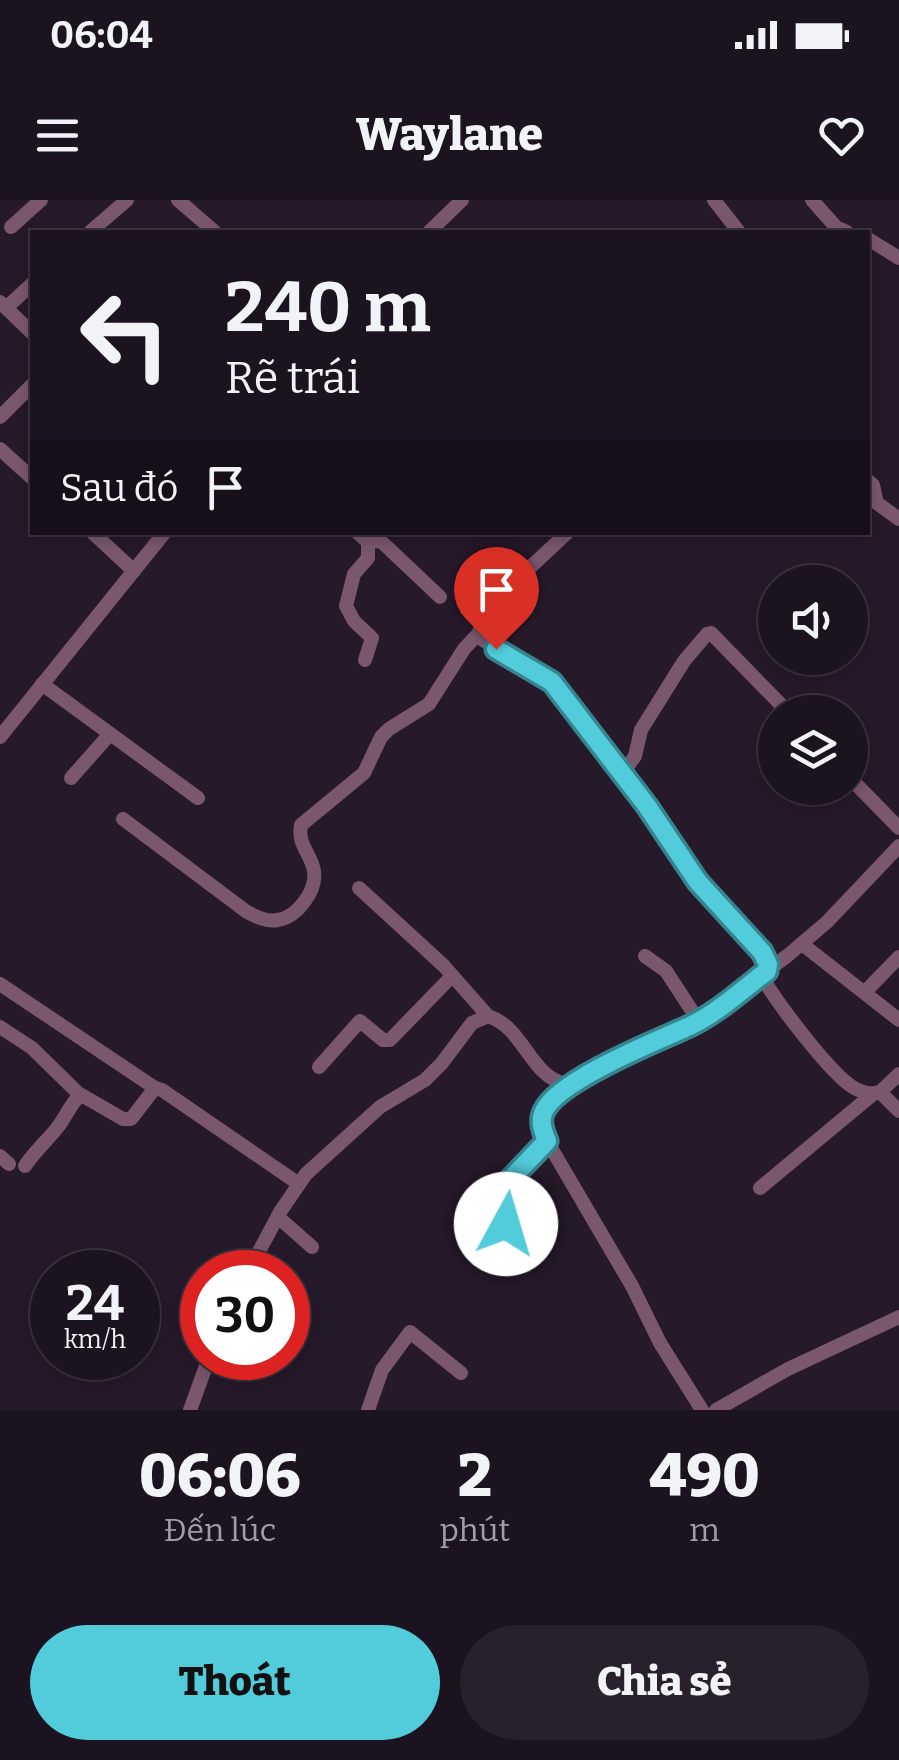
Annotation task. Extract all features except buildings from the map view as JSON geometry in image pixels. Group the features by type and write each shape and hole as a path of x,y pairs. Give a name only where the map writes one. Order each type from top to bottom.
{"street":[{"path":"11,226 41,200"},
{"path":"92,230 126,200"},
{"path":"178,200 209,230"},
{"path":"431,230 462,200"},
{"path":"714,200 736,230"},
{"path":"812,200 843,230"},
{"path":"870,240 899,258"},
{"path":"30,285 3,305 30,331"},
{"path":"0,416 30,387"},
{"path":"0,449 30,476"},
{"path":"870,482 876,503 899,519"},
{"path":"95,535 134,571"},
{"path":"0,737 163,535"},
{"path":"124,820 247,912 264,920 287,918 306,900 314,884 314,871 300,843 301,826 364,774 390,729 428,704 479,632 482,616 490,606 565,535"},
{"path":"362,537 384,544 440,597"},
{"path":"362,537 368,558 354,574 346,606 372,638 366,660"},
{"path":"479,632 484,640 520,665 552,682 623,773 698,882 762,952 768,964 764,973"},
{"path":"623,773 635,756 641,730 684,661 708,634 772,695"},
{"path":"42,684 198,798"},
{"path":"71,778 110,734"},
{"path":"868,796 899,828"},
{"path":"702,1410 660,1344 632,1286 547,1141 541,1120 544,1109 566,1084 584,1079 652,1040 698,1020 764,973 827,922 899,846"},
{"path":"359,888 452,976 488,1016 502,1020 546,1075 566,1084"},
{"path":"802,944 899,1020"},
{"path":"645,956 666,970 698,1020"},
{"path":"866,992 899,958"},
{"path":"764,973 786,1012 842,1078 853,1088 877,1093 899,1111"},
{"path":"319,1066 360,1021 382,1040 390,1040 452,976"},
{"path":"0,984 299,1184"},
{"path":"260,1250 299,1184 380,1108 425,1080 472,1023 488,1016"},
{"path":"0,1027 32,1048 80,1095 126,1120 155,1088"},
{"path":"760,1188 899,1074"},
{"path":"12,1162 59,1126 64,1111 80,1095"},
{"path":"498,1234 507,1220 503,1191 506,1184 547,1141"},
{"path":"278,1217 312,1247"},
{"path":"716,1410 788,1369 899,1317"},
{"path":"368,1410 382,1370 410,1332 461,1372"},
{"path":"190,1410 201,1380"}],"route":[{"path":"496,649 552,682 647,806 698,882 762,952 768,964 767,971 685,1029 665,1034 584,1079 566,1084 544,1109 541,1120 547,1141 513,1174 503,1191 506,1224"}]}
